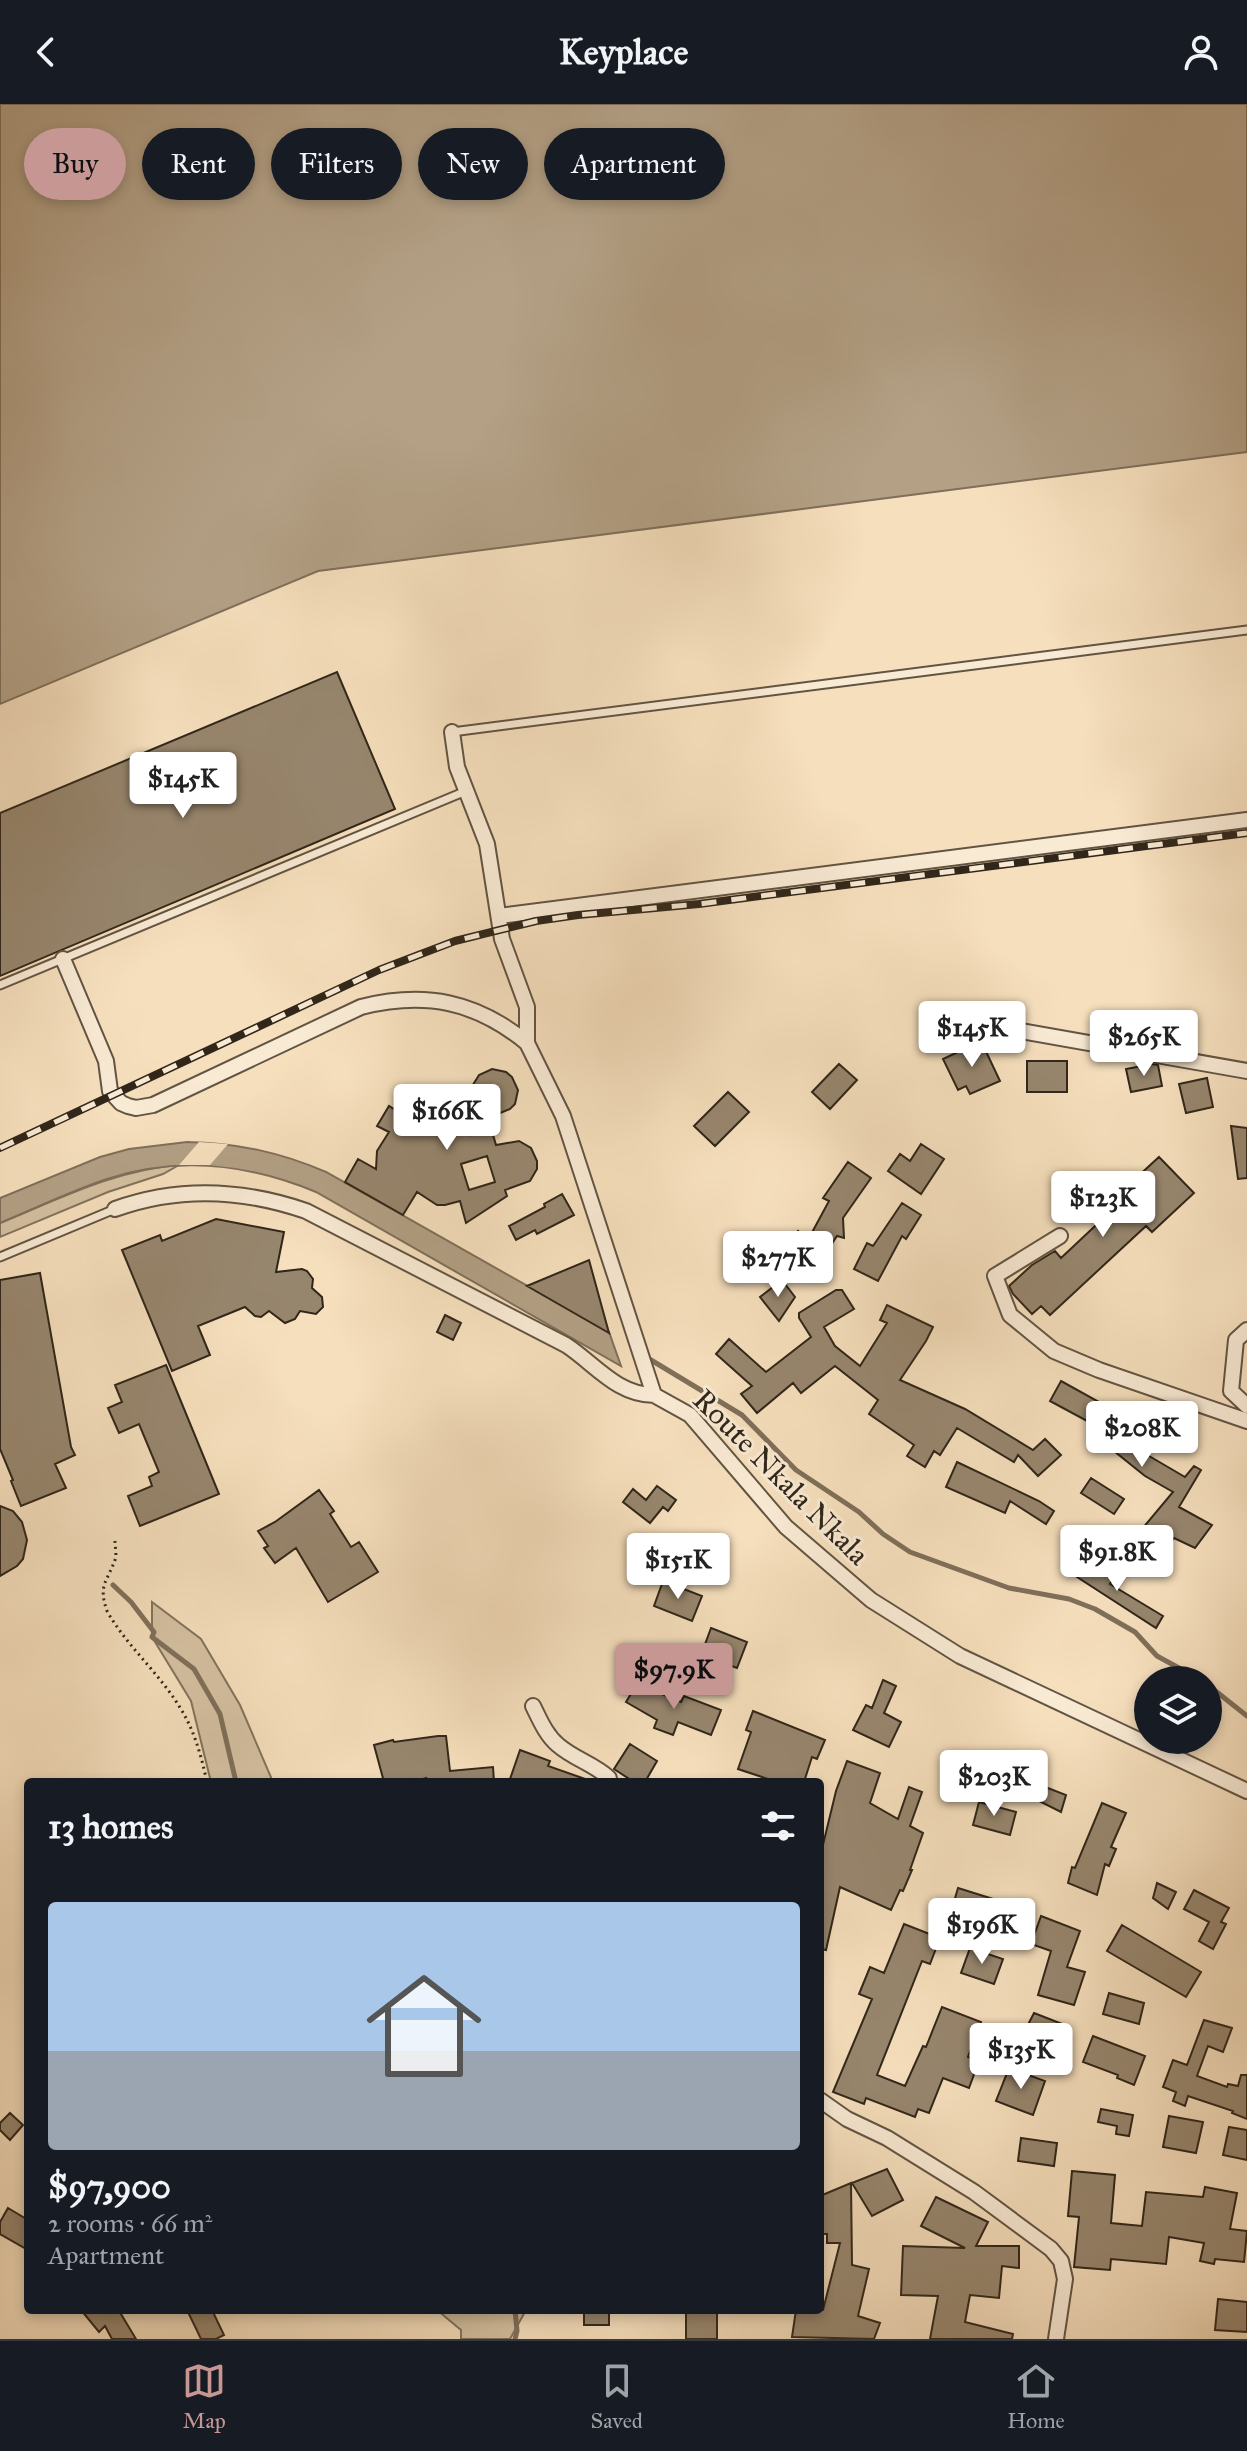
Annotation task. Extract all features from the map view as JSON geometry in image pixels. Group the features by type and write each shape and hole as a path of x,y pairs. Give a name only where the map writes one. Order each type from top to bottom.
{"street":[{"path":"452,732 457,767 487,844 502,939 527,1007 527,1043"},
{"path":"499,916 1247,820"},
{"path":"63,959 106,1061 110,1091 121,1103 136,1108 153,1105 361,1007 380,1002 419,999 458,1005 495,1020 527,1043"},
{"path":"942,1017 1247,1071"},
{"name":"Route Nkala Nkala","path":"527,1043 563,1116 654,1395 690,1415 786,1527 871,1600 960,1656 1247,1791"},
{"path":"115,1209 157,1197 200,1192 254,1196 293,1207 566,1345 622,1389 654,1395"},
{"path":"1060,1236 995,1276 1010,1315 1054,1351 1099,1370 1247,1421"},
{"path":"1247,1330 1236,1340 1231,1391 1247,1406"},
{"path":"533,1706 545,1731 559,1747 598,1768 609,1778"},
{"path":"824,2103 974,2192 1051,2249 1061,2261 1065,2279 1056,2339"}],"lane":[{"path":"452,732 1247,630"},
{"path":"0,985 466,791"},
{"path":"0,1257 115,1209"}],"path":[{"path":"115,1541 115,1560 104,1585 107,1611 178,1703 196,1740 206,1778"}],"shaded area":[{"path":"0,104 1247,104 1247,452 318,571 0,704"},
{"path":"187,1142 258,1150 326,1172 609,1332 621,1366 316,1192 265,1175 213,1166 160,1167 107,1179 0,1223 0,1198 100,1157 129,1149"},
{"path":"179,1165 0,1237 0,1223 66,1195 132,1173"},
{"path":"152,1602 201,1639 240,1705 271,1778 210,1778 191,1701 152,1637"},
{"path":"442,2314 524,2314 510,2339 461,2339 461,2330"}],"pier":[{"path":"199,1142 228,1144 210,1165 179,1165"}],"building":[{"path":"337,672 395,809 0,976 0,813"},
{"path":"981,1041 1000,1081 970,1094 966,1086 958,1090 943,1059"},
{"path":"1027,1061 1067,1061 1067,1092 1027,1092"},
{"path":"839,1064 857,1080 830,1109 812,1092"},
{"path":"1158,1065 1162,1086 1131,1092 1126,1069"},
{"path":"492,1069 506,1072 512,1077 518,1090 515,1104 488,1118 496,1145 519,1141 531,1148 537,1169 530,1181 505,1190 507,1196 466,1223 460,1201 437,1205 417,1192 403,1215 345,1182 358,1159 376,1169 377,1151 389,1132 377,1126 389,1106 400,1113 405,1099 416,1090 431,1088 443,1095 470,1134 471,1088 479,1075","holes":["487,1156 495,1182 469,1190 461,1164"]},
{"path":"1207,1078 1213,1107 1186,1113 1179,1084"},
{"path":"728,1092 749,1112 715,1146 694,1126"},
{"path":"1231,1126 1247,1128 1247,1178 1238,1179"},
{"path":"921,1144 944,1159 921,1194 888,1171 900,1154 910,1161"},
{"path":"1159,1157 1194,1193 1152,1232 1146,1226 1050,1315 1041,1306 1032,1314 1009,1286 1032,1265 1055,1251 1061,1258 1127,1196 1122,1191"},
{"path":"848,1162 871,1178 843,1218 844,1238 837,1236 825,1254 817,1250 822,1258 812,1272 789,1250 798,1231 809,1238 829,1201 823,1198"},
{"path":"562,1194 574,1215 537,1234 535,1230 516,1240 509,1226"},
{"path":"902,1203 921,1215 906,1239 902,1236 878,1281 854,1269 867,1243 873,1246"},
{"path":"216,1219 284,1232 276,1272 307,1271 313,1279 312,1288 322,1297 323,1307 316,1314 300,1311 295,1319 285,1323 269,1311 261,1317 255,1316 245,1307 198,1326 210,1355 172,1371 122,1250 160,1235 162,1241"},
{"path":"589,1260 609,1333 527,1286"},
{"path":"40,1273 71,1447 75,1455 55,1464 66,1488 21,1506 0,1449 0,1280"},
{"path":"782,1280 795,1297 779,1321 760,1297"},
{"path":"836,1290 842,1290 854,1309 824,1327 835,1346 860,1366 887,1323 880,1320 887,1305 933,1327 900,1380 965,1409 1033,1450 1045,1439 1061,1455 1038,1476 1018,1455 1014,1462 957,1428 940,1455 934,1451 925,1467 907,1456 914,1445 869,1414 878,1400 835,1366 801,1393 793,1383 757,1413 741,1394 752,1386 716,1354 729,1339 766,1372 811,1337 799,1313"},
{"path":"445,1315 461,1323 453,1340 437,1332"},
{"path":"166,1365 219,1494 140,1526 128,1496 152,1486 149,1477 159,1472 139,1424 119,1433 108,1408 122,1402 115,1385"},
{"path":"1061,1381 1119,1413 1115,1419 1153,1448 1148,1455 1144,1453 1185,1477 1194,1466 1201,1470 1179,1507 1212,1525 1195,1548 1174,1538 1166,1548 1142,1529 1173,1492 1145,1476 1109,1447 1117,1437 1050,1401"},
{"path":"957,1462 1054,1511 1046,1524 1010,1501 1005,1513 946,1487"},
{"path":"1091,1478 1124,1499 1114,1514 1081,1493"},
{"path":"657,1486 676,1500 668,1511 663,1507 650,1523 623,1502 633,1489 646,1500"},
{"path":"319,1490 334,1511 330,1514 351,1547 359,1542 378,1572 328,1602 296,1548 275,1563 264,1548 268,1546 258,1531"},
{"path":"0,1506 13,1511 22,1522 27,1540 23,1559 0,1576"},
{"path":"641,1546 661,1553 652,1574 632,1566"},
{"path":"1088,1559 1115,1576 1110,1584 1163,1616 1156,1628 1077,1577"},
{"path":"663,1581 702,1596 692,1621 654,1606"},
{"path":"711,1628 747,1642 737,1668 700,1658"},
{"path":"883,1680 896,1686 884,1713 901,1722 889,1747 853,1730 866,1705 872,1708"},
{"path":"639,1681 681,1702 684,1696 721,1710 711,1735 678,1722 673,1735 654,1728 657,1720 626,1702"},
{"path":"753,1711 825,1740 817,1759 812,1757 805,1778 765,1778 738,1769 751,1732 746,1730"},
{"path":"446,1736 450,1771 493,1767 494,1778 383,1778 374,1745"},
{"path":"630,1744 657,1761 647,1778 628,1778 614,1769"},
{"path":"520,1750 550,1761 548,1766 582,1778 510,1778"},
{"path":"847,1761 880,1773 870,1803 898,1819 909,1787 922,1792 910,1826 923,1833 912,1870 891,1910 840,1887 826,1950 824,1840"},
{"path":"1035,1783 1066,1795 1061,1812 1031,1797"},
{"path":"979,1802 1016,1812 1010,1835 973,1825"},
{"path":"1102,1803 1126,1813 1111,1847 1116,1849 1109,1866 1105,1864 1097,1895 1068,1883 1072,1867 1075,1868"},
{"path":"1157,1883 1176,1892 1168,1909 1153,1898"},
{"path":"958,1888 993,1899 986,1922 951,1912"},
{"path":"1194,1890 1229,1908 1221,1922 1226,1924 1213,1949 1199,1941 1209,1922 1184,1909"},
{"path":"1041,1916 1080,1931 1067,1967 1085,1972 1074,2005 1038,1995 1051,1951 1031,1944"},
{"path":"904,1924 940,1938 930,1964 922,1961 877,2075 905,2086 923,2046 926,2047 942,2007 981,2022 968,2057 979,2061 969,2088 943,2078 929,2113 918,2109 915,2117 866,2098 864,2104 833,2092 872,1999 859,1994 870,1967 884,1973"},
{"path":"1122,1925 1201,1972 1186,1997 1107,1951"},
{"path":"970,1948 1003,1959 994,1984 961,1973"},
{"path":"1109,1993 1144,2003 1139,2024 1103,2014"},
{"path":"1034,2013 1070,2027 1054,2059 1019,2042"},
{"path":"1204,2020 1232,2028 1223,2052 1208,2046 1197,2076 1227,2087 1228,2084 1238,2086 1241,2075 1247,2075 1247,2119 1188,2096 1185,2106 1173,2101 1176,2092 1163,2087 1173,2060 1187,2065"},
{"path":"1093,2036 1145,2056 1134,2085 1117,2078 1118,2075 1083,2062"},
{"path":"1009,2068 1045,2081 1033,2115 996,2101"},
{"path":"1101,2109 1133,2115 1129,2136 1116,2134 1117,2126 1098,2122"},
{"path":"10,2113 23,2125 10,2140 0,2130 0,2123"},
{"path":"1169,2116 1203,2122 1196,2153 1163,2147"},
{"path":"1229,2127 1247,2130 1247,2160 1223,2155"},
{"path":"1021,2138 1057,2143 1054,2166 1018,2161"},
{"path":"887,2169 903,2200 872,2216 852,2183"},
{"path":"1072,2171 1115,2175 1111,2223 1142,2226 1146,2192 1203,2197 1205,2187 1237,2193 1230,2229 1247,2231 1244,2262 1215,2259 1214,2264 1200,2261 1204,2243 1169,2237 1166,2264 1111,2259 1110,2270 1074,2267 1079,2217 1068,2216"},
{"path":"851,2183 852,2265 869,2269 858,2316 880,2323 874,2339 792,2337 795,2314 824,2314 840,2243 827,2243 827,2234 824,2234 824,2194"},
{"path":"936,2197 988,2222 976,2246 1019,2246 1019,2268 1002,2266 999,2298 970,2295 965,2322 1013,2334 1012,2339 930,2339 938,2296 901,2295 903,2246 965,2248 921,2226"},
{"path":"8,2208 24,2218 24,2248 0,2234 0,2222"},
{"path":"1218,2299 1247,2302 1247,2332 1215,2330"},
{"path":"84,2314 121,2314 136,2339 112,2339 105,2326 99,2332"},
{"path":"189,2314 214,2314 224,2335 216,2339 201,2339"},
{"path":"584,2314 609,2314 609,2325 584,2325"},
{"path":"686,2314 717,2314 717,2339 686,2339"}],"waterway":[{"path":"651,1360 742,1415 796,1470 859,1512 883,1534 910,1552 1009,1588 1069,1599 1095,1609 1135,1632 1157,1656 1175,1666"},
{"path":"113,1585 154,1632 152,1637 194,1669 220,1714 235,1778"},
{"path":"1222,1696 1247,1716"},
{"path":"515,2314 515,2339"}],"railway":[{"path":"0,1148 379,970 455,941 536,921 578,915 699,904 1247,833"}]}
